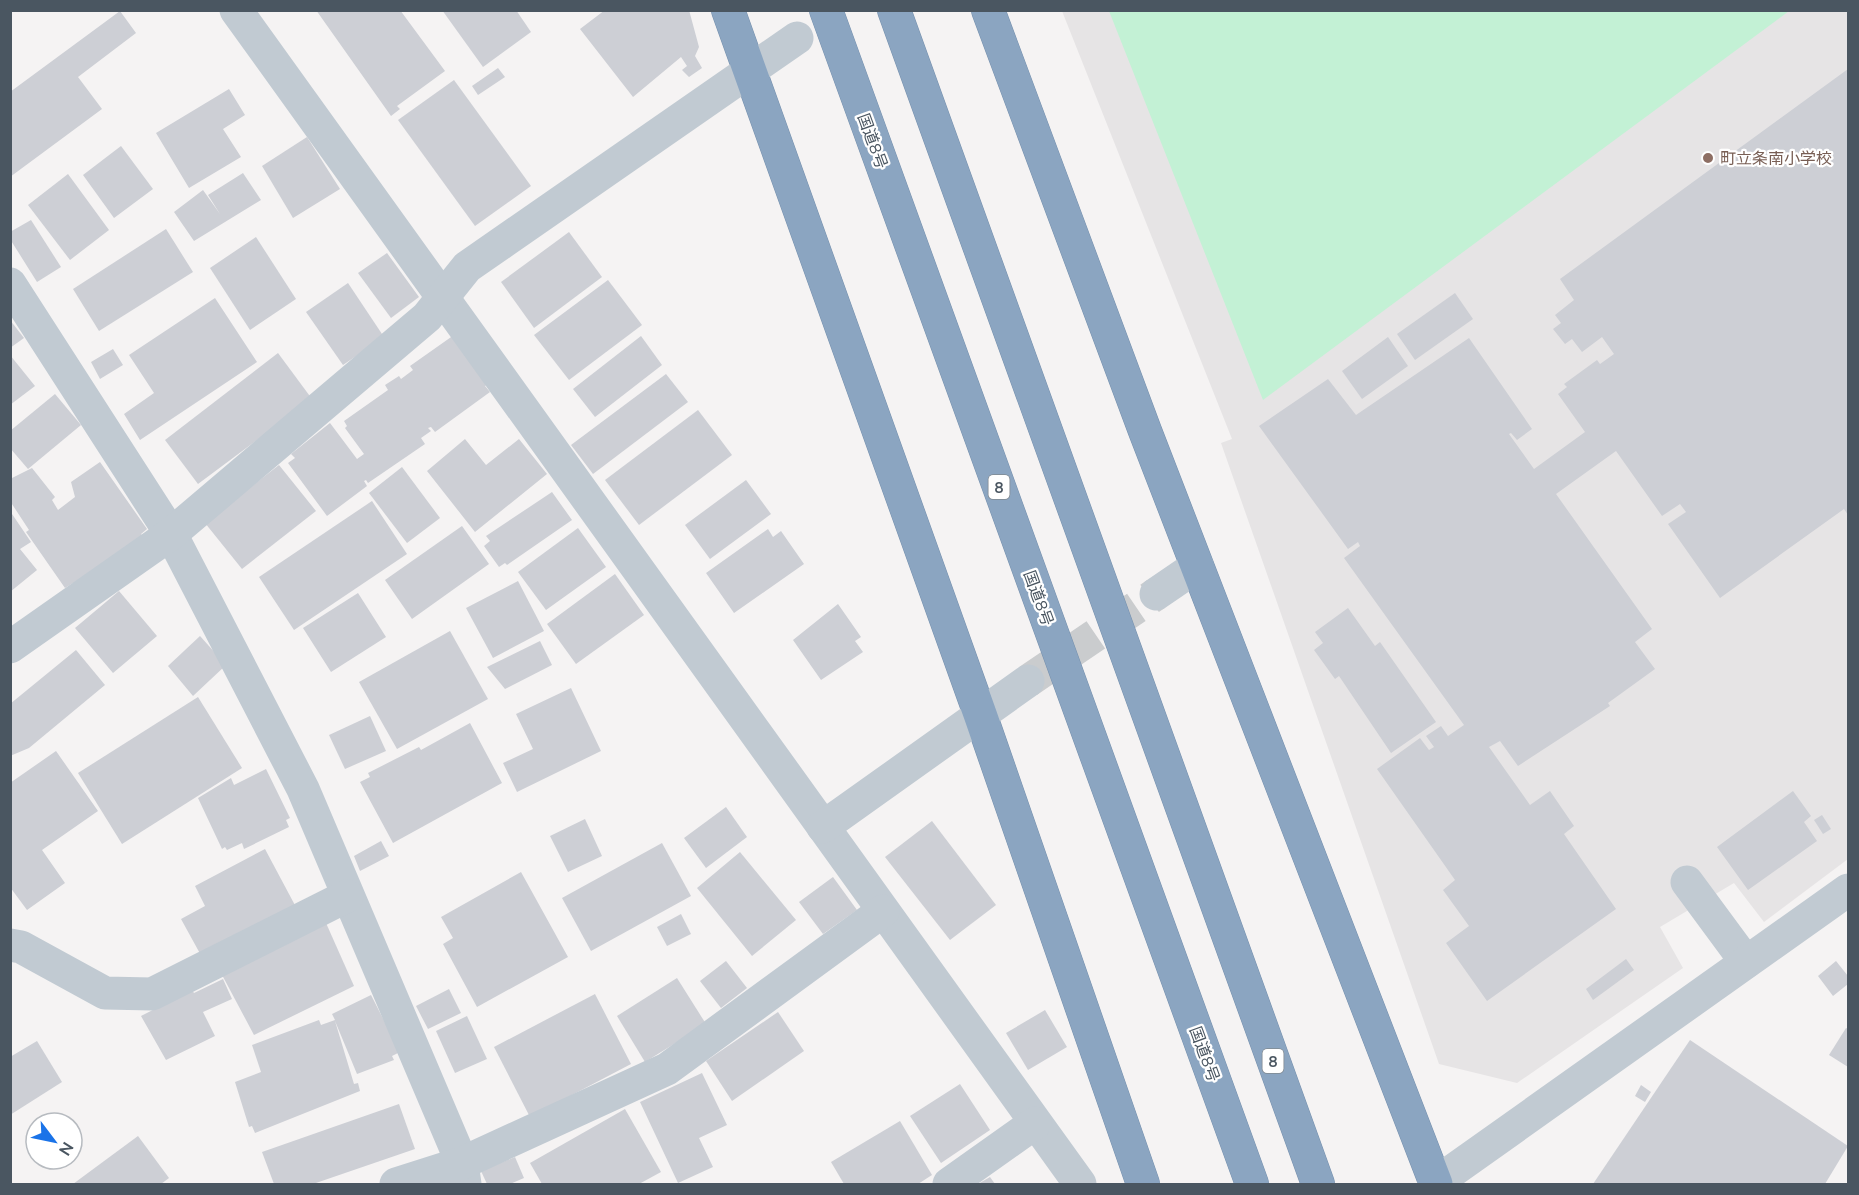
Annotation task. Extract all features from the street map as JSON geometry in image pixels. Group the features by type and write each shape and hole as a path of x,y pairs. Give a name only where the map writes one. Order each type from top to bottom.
{"highway":[{"path":"728,10 980,714 1143,1185"},
{"name":"国道8号","path":"826,10 1252,1185"},
{"name":"8","path":"894,10 1318,1185"},
{"path":"988,10 1197,566 1435,1184"}],"street":[{"path":"236,10 1080,1185"},
{"path":"10,647 171,534 427,317 444,299 467,267 797,38"},
{"path":"10,284 171,534 303,789 464,1174"},
{"path":"1156,594 1197,566"},
{"path":"823,826 1028,681"},
{"path":"1687,882 1746,962"},
{"path":"1435,1184 1848,890"},
{"path":"10,945 21,947 105,993 152,994 347,896"},
{"path":"396,1185 464,1174 667,1069 883,911"},
{"path":"949,1185 1035,1123"}],"shaded area":[{"path":"1062,11 1848,11 1848,859 1764,922 1734,883 1660,927 1683,968 1517,1083 1439,1064 1221,443 1232,439"}],"green space":[{"path":"1109,11 1789,11 1263,400"}],"building":[{"path":"316,10 400,10 445,71 397,106 400,109 391,116"},
{"path":"442,10 516,10 531,32 483,67"},
{"path":"605,10 689,10 699,47 695,56 702,68 689,77 682,70 687,66 681,57 633,97 580,29"},
{"path":"120,11 136,33 78,77 102,109 10,177 10,92"},
{"path":"498,68 505,77 478,95 472,86"},
{"path":"1848,69 1848,515 1844,509 1720,598 1668,524 1686,512 1680,504 1662,516 1616,451 1556,494 1652,629 1635,642 1655,669 1608,703 1610,706 1518,766 1500,741 1489,747 1530,805 1550,791 1574,826 1564,834 1616,909 1487,1001 1446,943 1469,926 1443,890 1455,880 1377,769 1420,738 1429,750 1434,747 1426,736 1441,726 1448,736 1464,725 1344,558 1360,546 1358,542 1348,549 1259,426 1328,379 1356,415 1469,338 1532,429 1517,440 1511,433 1509,434 1534,469 1585,432 1558,394 1567,387 1564,384 1597,360 1600,364 1614,354 1602,337 1582,352 1572,339 1565,344 1553,329 1561,323 1555,315 1574,300 1560,279"},
{"path":"454,80 531,186 475,226 398,120"},
{"path":"229,89 245,115 223,129 241,157 189,188 156,133"},
{"path":"307,137 340,189 293,218 262,166"},
{"path":"121,146 153,189 114,218 83,175"},
{"path":"243,173 261,200 194,241 174,212 203,190 220,214 208,195"},
{"path":"68,174 109,230 70,260 28,205"},
{"path":"31,220 61,267 37,282 10,239 10,232"},
{"path":"166,229 193,272 99,331 73,289"},
{"path":"569,232 602,277 534,328 501,282"},
{"path":"256,237 296,299 250,330 210,268"},
{"path":"387,253 419,297 391,318 358,273"},
{"path":"608,280 642,325 569,380 534,335"},
{"path":"348,283 384,337 343,365 306,312"},
{"path":"1455,293 1473,319 1415,360 1397,334"},
{"path":"215,298 257,362 140,440 124,414 154,393 129,355"},
{"path":"10,320 24,338 10,348"},
{"path":"454,335 489,383 485,386 490,392 435,432 431,427 428,428 431,431 421,438 425,444 368,483 364,481 367,486 327,516 288,463 295,458 291,454 330,423 357,459 364,454 345,428 347,426 344,421 388,390 385,385 399,376 401,379 413,370 410,366"},
{"path":"641,336 662,365 595,417 573,389"},
{"path":"1388,337 1408,366 1362,399 1342,371"},
{"path":"113,349 123,365 100,379 91,362"},
{"path":"278,353 312,399 198,484 165,440"},
{"path":"10,355 35,386 10,405"},
{"path":"666,374 688,402 593,474 571,445"},
{"path":"55,394 81,425 28,469 10,448 10,431"},
{"path":"698,410 732,455 639,525 605,480"},
{"path":"465,439 486,465 519,439 547,474 475,532 427,471"},
{"path":"100,462 147,529 141,534 144,538 74,586 73,583 65,588 26,532 29,530 10,501 10,479 32,468 55,497 52,500 58,510 75,497 71,482"},
{"path":"279,465 316,511 242,569 205,523"},
{"path":"402,467 440,518 407,543 369,493"},
{"path":"746,480 771,514 710,559 685,525"},
{"path":"552,492 572,520 507,565 505,563 499,567 484,546 490,541 486,536"},
{"path":"372,501 407,554 294,630 259,577"},
{"path":"10,511 31,542 20,549 37,570 10,592"},
{"path":"462,526 489,564 412,619 385,580"},
{"path":"578,528 606,567 546,610 518,572"},
{"path":"768,529 773,537 781,531 804,564 734,613 706,573"},
{"path":"615,574 644,615 576,664 547,624"},
{"path":"518,581 544,631 493,658 466,608"},
{"path":"119,591 157,636 113,673 75,628"},
{"path":"358,593 386,637 331,672 303,628"},
{"path":"838,604 861,637 855,641 863,652 821,680 793,640"},
{"path":"1348,608 1375,646 1380,642 1436,722 1391,753 1339,676 1335,679 1314,650 1323,643 1315,632"},
{"path":"450,631 488,699 397,749 359,682"},
{"path":"200,636 226,665 193,696 168,666"},
{"path":"540,641 552,665 505,689 487,667"},
{"path":"76,650 105,685 29,748 10,756 10,704"},
{"path":"571,688 601,751 517,792 503,763 533,749 516,714"},
{"path":"198,697 242,768 122,844 78,773"},
{"path":"370,716 386,751 345,769 329,735"},
{"path":"470,723 502,783 393,843 360,782 370,777 368,773 419,747 421,750"},
{"path":"56,751 98,811 42,850 65,883 27,910 10,887 10,783"},
{"path":"266,769 290,818 286,820 289,827 244,849 242,843 227,850 225,847 222,849 198,798 231,778 234,785"},
{"path":"1793,791 1811,816 1804,822 1817,841 1748,890 1717,847"},
{"path":"726,807 747,837 706,868 684,838"},
{"path":"1822,815 1831,829 1823,834 1814,820"},
{"path":"585,819 602,856 568,872 550,836"},
{"path":"932,821 996,905 950,940 885,857"},
{"path":"381,841 389,856 360,871 354,856"},
{"path":"662,843 691,896 591,951 562,898"},
{"path":"265,849 297,909 203,959 181,919 205,906 195,886"},
{"path":"740,852 796,920 752,956 697,888"},
{"path":"521,872 568,957 477,1007 443,944 453,938 441,917"},
{"path":"833,877 857,910 823,934 799,902"},
{"path":"681,914 691,934 667,946 657,927"},
{"path":"326,923 354,986 254,1035 221,973"},
{"path":"1626,959 1634,970 1593,1000 1586,989"},
{"path":"726,961 747,988 721,1008 700,981"},
{"path":"1836,961 1848,976 1848,984 1833,996 1818,976"},
{"path":"677,978 706,1024 645,1062 617,1016"},
{"path":"223,979 232,999 203,1012 215,1036 166,1060 141,1016 192,990 194,993"},
{"path":"449,989 461,1013 428,1029 416,1006"},
{"path":"595,994 631,1064 530,1117 494,1047"},
{"path":"371,995 400,1052 392,1056 394,1060 357,1074 335,1021 354,1084 358,1083 360,1091 255,1133 252,1126 249,1127 235,1082 261,1072 252,1045 319,1020 321,1025 335,1020 332,1014"},
{"path":"1045,1010 1067,1047 1028,1070 1006,1033"},
{"path":"778,1012 804,1051 732,1101 706,1061"},
{"path":"467,1016 487,1059 455,1073 436,1031"},
{"path":"1846,1028 1848,1029 1848,1067 1829,1055"},
{"path":"1690,1040 1848,1146 1825,1184 1593,1184"},
{"path":"37,1041 62,1082 10,1115 10,1057"},
{"path":"702,1073 727,1125 699,1138 713,1167 678,1183 640,1102"},
{"path":"960,1084 990,1130 941,1163 910,1116"},
{"path":"1641,1085 1651,1092 1645,1102 1635,1096"},
{"path":"399,1104 415,1149 313,1184 274,1184 262,1152"},
{"path":"625,1109 661,1172 639,1184 542,1184 530,1163"},
{"path":"900,1121 932,1175 918,1184 844,1184 831,1162"},
{"path":"138,1136 169,1178 161,1184 73,1184"},
{"path":"515,1157 524,1178 510,1184 487,1184 481,1171"},
{"path":"990,1177 995,1184 978,1184"}],"tunnel":[{"path":"1028,681 1156,594"}],"place":[{"name":"町立条南小学校","path":"1708,158"}]}
